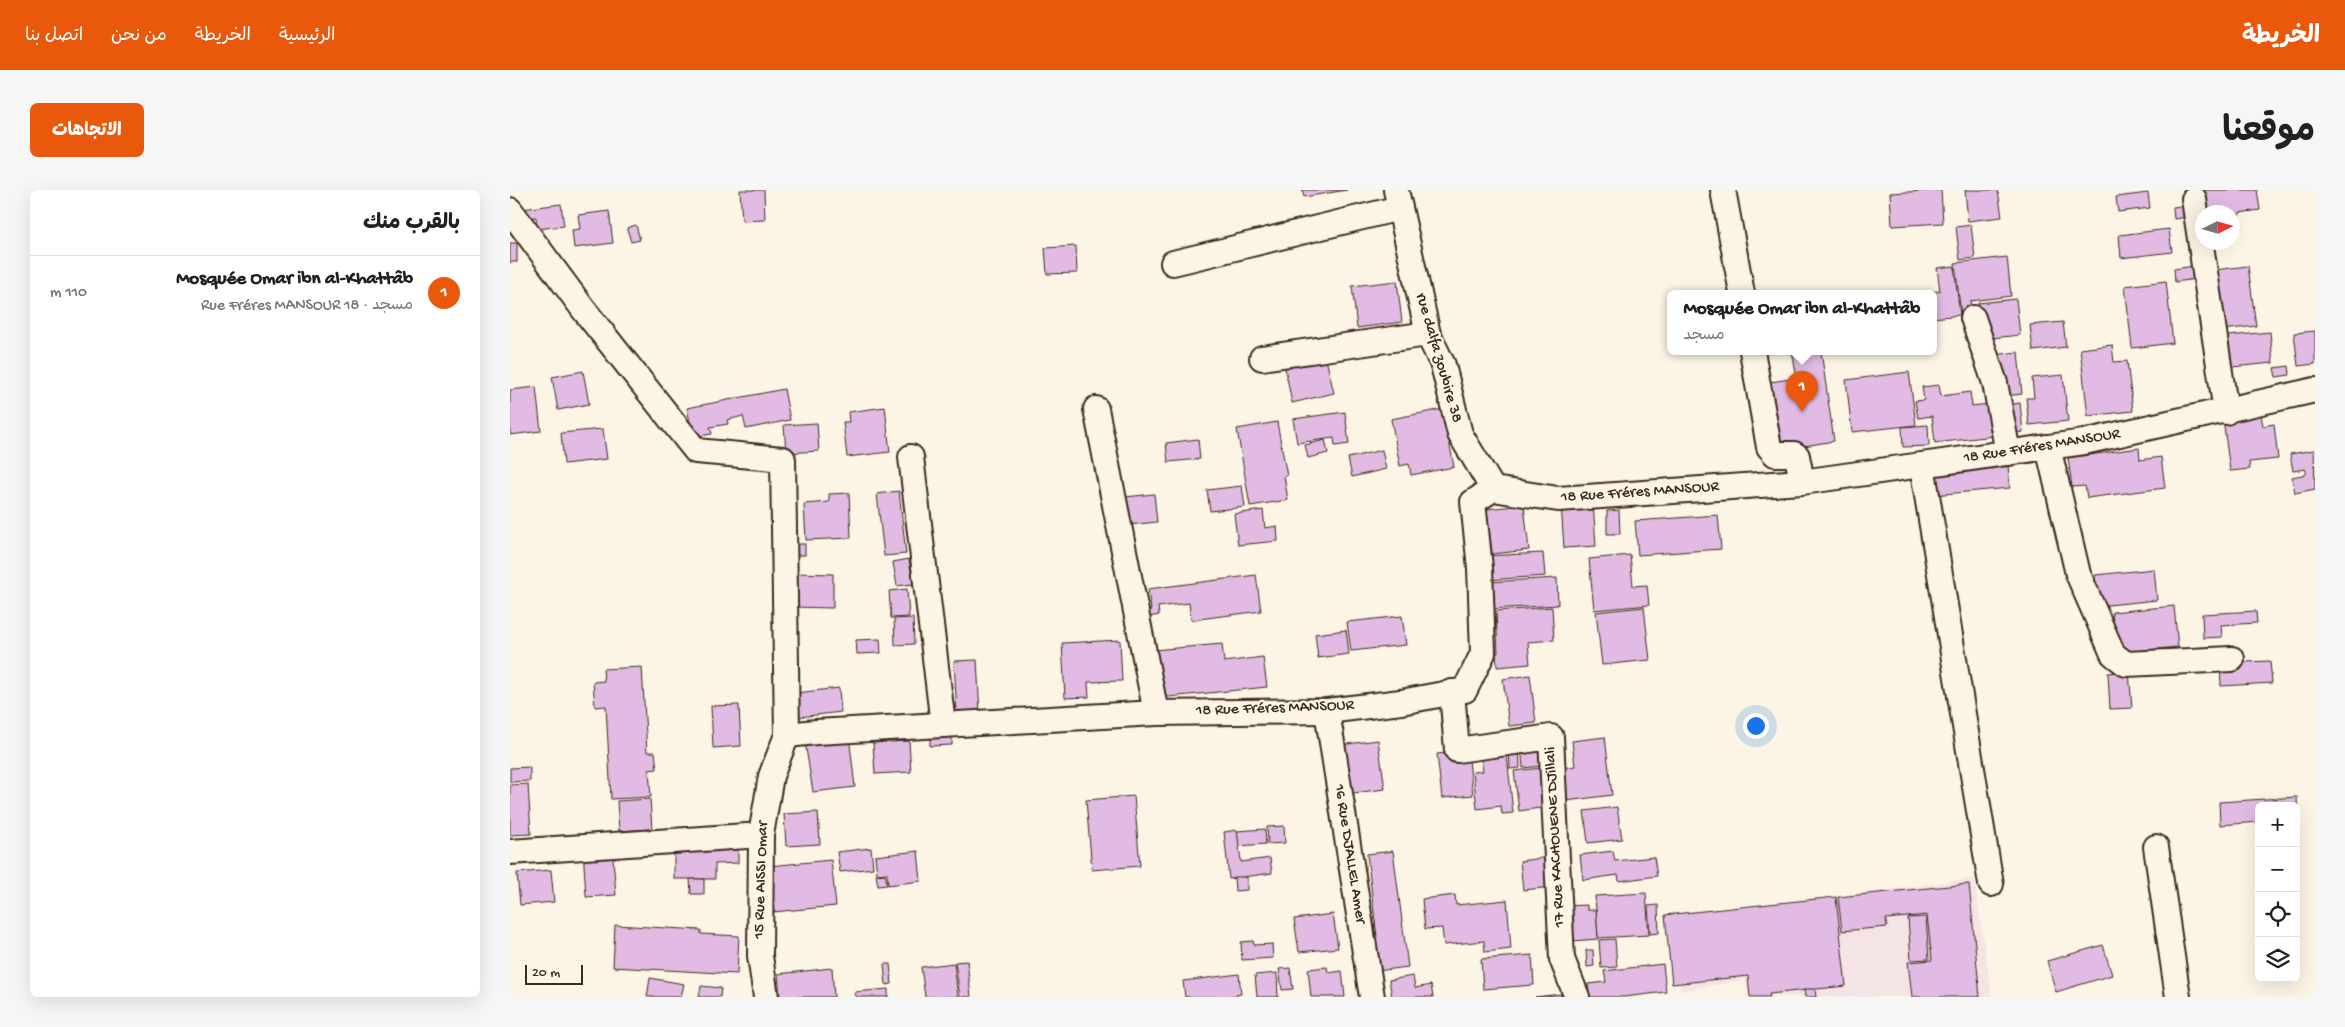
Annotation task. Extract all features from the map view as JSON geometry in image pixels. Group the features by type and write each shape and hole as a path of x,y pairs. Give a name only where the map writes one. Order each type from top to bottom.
{"street":[{"path":"1723,190 1741,290"},
{"path":"1173,264 1398,199"},
{"name":"rue dalfa zoubire 38","path":"1398,199 1428,334 1443,365 1460,434 1493,489"},
{"path":"2194,199 2226,412"},
{"path":"510,210 584,310 696,451 783,459 787,735"},
{"path":"1973,318 1995,382 2008,453"},
{"path":"1262,358 1428,334"},
{"path":"1753,355 1769,447 1775,454 1794,454 1797,456 1802,482"},
{"name":"18 Rue Fréres MANSOUR","path":"787,735 943,724 1156,713 1327,711 1401,702 1465,690 1483,653 1480,568 1473,502 1493,489 1558,499 1802,482 2084,442 2226,412 2315,390"},
{"path":"1096,409 1156,713"},
{"path":"2048,447 2078,574 2113,654 2126,664 2232,659"},
{"path":"911,456 943,724"},
{"path":"1922,465 1991,884"},
{"name":"17 Rue KACHOUENE DJillali","path":"1452,692 1457,750 1551,737 1562,959 1578,997"},
{"name":"16 Rue DJALLEL Amer","path":"1327,711 1372,997"},
{"name":"15 Rue AISSI Omar","path":"766,997 760,956 760,835 771,776 787,735"},
{"path":"510,852 760,835"},
{"path":"2156,847 2178,997"}],"shaded area":[{"path":"1974,878 1992,997 1749,997 1745,980 1680,991 1678,919"}],"building":[{"path":"740,190 764,190 765,220 742,221"},
{"path":"1302,190 1347,190 1304,197"},
{"path":"1941,190 1943,223 1892,226 1890,193"},
{"path":"1965,190 1998,190 2002,217 1968,221"},
{"path":"2195,190 2257,190 2260,210 2240,213 2240,205 2200,205"},
{"path":"2148,193 2150,208 2118,212 2116,197"},
{"path":"561,204 564,226 537,229 536,217 523,219 522,209"},
{"path":"2188,205 2189,217 2174,219 2173,207"},
{"path":"609,211 613,243 574,248 572,230 580,229 578,215"},
{"path":"636,225 640,240 631,242 627,228"},
{"path":"1971,225 1975,258 1960,260 1956,227"},
{"path":"2169,229 2172,252 2121,258 2119,235"},
{"path":"510,243 517,243 517,262 510,262"},
{"path":"1076,246 1077,273 1047,274 1045,248"},
{"path":"2007,257 2011,296 1970,301 1972,314 1961,315 1955,263"},
{"path":"1954,266 1960,315 1937,318 1937,291 1940,291 1937,268"},
{"path":"2194,266 2196,279 2175,282 2174,269"},
{"path":"2248,266 2256,326 2214,331 2206,271"},
{"path":"1397,281 1402,322 1357,328 1352,286"},
{"path":"2166,281 2173,343 2132,348 2125,286"},
{"path":"2016,299 2020,335 1982,339 1978,303"},
{"path":"2063,322 2066,347 2033,351 2030,325"},
{"path":"2315,331 2315,364 2298,366 2294,333"},
{"path":"2270,332 2273,363 2222,368 2218,337"},
{"path":"2112,345 2114,362 2127,361 2133,411 2088,416 2080,349"},
{"path":"2018,352 2022,394 1998,397 1994,355"},
{"path":"1793,355 1822,355 1834,441 1780,450 1770,382 1797,378"},
{"path":"1326,359 1334,393 1292,403 1285,368"},
{"path":"2289,366 2290,375 2276,377 2274,368"},
{"path":"583,371 589,404 558,410 552,377"},
{"path":"1909,372 1916,425 1852,432 1846,380"},
{"path":"2063,375 2068,421 2029,425 2026,398 2034,398 2032,378"},
{"path":"1939,385 1941,396 1970,392 1972,406 1998,403 2002,435 1935,443 1932,416 1918,418 1915,401 1924,400 1922,387"},
{"path":"536,387 541,431 510,435 510,390"},
{"path":"784,389 790,420 746,429 743,416 727,420 728,424 710,427 712,434 693,437 687,408"},
{"path":"2020,403 2023,432 2010,434 2007,405"},
{"path":"885,407 890,452 847,457 843,422 849,422 848,412"},
{"path":"1443,409 1454,467 1411,475 1409,464 1400,466 1391,419"},
{"path":"1345,412 1349,444 1335,446 1334,438 1297,443 1293,419"},
{"path":"2261,415 2263,426 2274,424 2278,459 2249,462 2250,469 2230,471 2223,419"},
{"path":"1277,422 1287,476 1284,476 1288,500 1250,506 1237,429"},
{"path":"817,423 819,451 786,453 784,425"},
{"path":"1928,425 1929,446 1903,447 1902,427"},
{"path":"603,429 607,459 564,464 561,433"},
{"path":"1198,439 1200,459 1168,462 1166,443"},
{"path":"1325,440 1328,453 1308,458 1305,445"},
{"path":"2139,448 2140,460 2161,457 2165,488 2087,498 2085,486 2072,487 2068,458"},
{"path":"1382,450 1386,469 1352,477 1348,458"},
{"path":"2314,450 2315,489 2295,493 2292,477 2307,474 2305,469 2293,471 2290,454"},
{"path":"2008,465 2010,488 1933,495 1931,473"},
{"path":"1242,486 1245,507 1210,511 1207,490"},
{"path":"899,491 906,554 884,556 877,494"},
{"path":"849,493 851,538 806,540 804,504 829,502 829,494"},
{"path":"1154,494 1157,522 1128,525 1125,497"},
{"path":"1593,502 1596,546 1564,548 1561,504"},
{"path":"1524,505 1529,550 1492,554 1487,509"},
{"path":"1263,510 1265,528 1277,526 1278,541 1238,545 1234,514"},
{"path":"1619,510 1620,534 1607,534 1607,511"},
{"path":"1718,515 1721,549 1638,555 1635,521"},
{"path":"792,544 805,544 805,555 792,555"},
{"path":"1543,553 1545,576 1487,580 1486,556"},
{"path":"1630,555 1633,586 1647,585 1649,605 1594,610 1589,559"},
{"path":"909,559 913,584 897,586 893,562"},
{"path":"2154,569 2157,600 2098,606 2095,575"},
{"path":"793,573 833,574 833,608 792,607"},
{"path":"1256,575 1261,611 1191,620 1189,603 1158,607 1159,615 1149,617 1140,611 1151,610 1148,589"},
{"path":"1557,578 1558,605 1491,609 1489,582"},
{"path":"907,589 909,617 891,618 889,591"},
{"path":"2174,606 2178,647 2116,653 2112,612"},
{"path":"1552,607 1554,640 1528,642 1530,664 1497,667 1496,611"},
{"path":"1644,607 1650,660 1602,665 1596,612"},
{"path":"2256,611 2257,623 2221,625 2222,637 2203,638 2202,614"},
{"path":"1402,616 1406,645 1351,651 1347,622"},
{"path":"913,618 914,644 895,645 894,619"},
{"path":"1346,630 1349,654 1318,658 1315,634"},
{"path":"880,639 881,653 857,654 856,640"},
{"path":"1120,640 1122,681 1088,682 1089,697 1065,698 1062,643"},
{"path":"1222,644 1224,662 1263,657 1267,687 1159,698 1153,650"},
{"path":"977,660 980,713 957,715 954,661"},
{"path":"2270,661 2272,683 2221,686 2220,663"},
{"path":"642,667 647,752 655,752 657,769 649,770 651,797 611,799 606,706 595,707 593,682 604,681 603,669"},
{"path":"2129,671 2132,708 2110,709 2108,673"},
{"path":"1530,675 1536,723 1509,726 1503,679"},
{"path":"839,688 841,712 799,717 796,693"},
{"path":"739,705 741,746 713,748 711,706"},
{"path":"849,736 855,787 813,792 805,742"},
{"path":"952,736 952,745 930,746 930,737"},
{"path":"1605,737 1612,795 1566,801 1562,768 1575,766 1572,741"},
{"path":"1378,740 1385,789 1346,794 1340,745"},
{"path":"909,741 911,772 875,774 873,743"},
{"path":"1540,744 1542,766 1523,768 1521,745"},
{"path":"1519,747 1520,768 1510,769 1509,748"},
{"path":"1468,751 1473,795 1442,798 1437,754"},
{"path":"1507,755 1513,813 1502,814 1501,806 1477,809 1473,772 1483,771 1481,758"},
{"path":"530,767 530,781 510,782 510,768"},
{"path":"1542,768 1547,807 1519,811 1514,771"},
{"path":"528,784 531,834 510,835 510,785"},
{"path":"1134,796 1140,866 1092,870 1086,800"},
{"path":"2297,797 2297,802 2255,802 2255,822 2220,825 2219,802"},
{"path":"650,799 652,829 619,831 617,801"},
{"path":"1617,807 1622,839 1588,843 1584,811"},
{"path":"818,812 820,844 786,846 784,814"},
{"path":"1284,826 1285,843 1268,844 1267,827"},
{"path":"1265,829 1266,844 1238,846 1237,831"},
{"path":"1237,830 1241,862 1270,858 1272,873 1229,879 1224,832"},
{"path":"612,846 616,895 586,897 583,848"},
{"path":"871,848 873,868 840,872 837,852"},
{"path":"738,849 738,863 715,864 715,879 674,879 674,850"},
{"path":"918,851 921,881 888,885 887,873 877,874 875,856"},
{"path":"1393,851 1408,967 1377,971 1372,938 1377,937 1367,854"},
{"path":"1613,851 1615,861 1654,857 1657,876 1619,881 1618,875 1583,880 1580,855"},
{"path":"1549,857 1552,887 1523,890 1520,861"},
{"path":"831,860 836,906 773,912 769,866"},
{"path":"551,870 554,902 520,905 517,873"},
{"path":"885,874 887,885 878,886 876,875"},
{"path":"1234,877 1247,877 1247,890 1235,891"},
{"path":"690,879 704,879 704,894 691,894"},
{"path":"1969,884 1980,997 1912,997 1908,962 1932,960 1927,915 1886,919 1887,927 1842,931 1838,897"},
{"path":"1646,893 1649,935 1598,938 1595,896"},
{"path":"1455,895 1456,905 1507,900 1511,949 1485,952 1484,941 1444,945 1442,928 1425,929 1422,899"},
{"path":"1836,897 1846,986 1769,994 1770,997 1750,997 1748,976 1672,984 1665,915"},
{"path":"1587,905 1587,910 1596,910 1598,939 1572,941 1562,906"},
{"path":"1658,905 1659,933 1650,934 1648,906"},
{"path":"1333,914 1338,948 1299,952 1294,919"},
{"path":"1926,917 1929,959 1911,960 1908,918"},
{"path":"615,925 701,930 701,934 739,936 737,974 613,967"},
{"path":"1615,939 1617,967 1601,968 1599,940"},
{"path":"1253,941 1254,945 1272,944 1273,958 1242,960 1241,942"},
{"path":"2103,945 2112,975 2056,992 2047,961"},
{"path":"1586,950 1593,950 1594,966 1587,967"},
{"path":"1532,955 1534,985 1483,989 1481,959"},
{"path":"967,961 971,997 960,997 955,962"},
{"path":"954,963 958,997 925,997 921,967"},
{"path":"884,964 890,964 892,984 886,985"},
{"path":"1663,964 1666,992 1624,997 1589,997 1588,984 1606,982 1604,971"},
{"path":"1327,967 1328,973 1342,971 1345,997 1311,997 1308,969"},
{"path":"832,968 834,997 780,997 778,974"},
{"path":"1290,968 1293,989 1282,990 1279,969"},
{"path":"1277,973 1278,997 1257,997 1255,975"},
{"path":"1239,974 1241,994 1236,995 1237,997 1185,997 1183,981"},
{"path":"1413,976 1415,988 1431,985 1433,997 1392,997 1389,980"},
{"path":"650,978 684,984 681,997 647,997"},
{"path":"701,986 721,988 720,997 699,997"},
{"path":"888,989 888,997 856,997 855,992"},
{"path":"1804,989 1815,989 1816,997 1805,997"},
{"path":"1561,994 1561,997 1535,997"}],"place":[{"name":"Mosquée Omar ibn al-Khattâb","path":"1802,412"}]}
